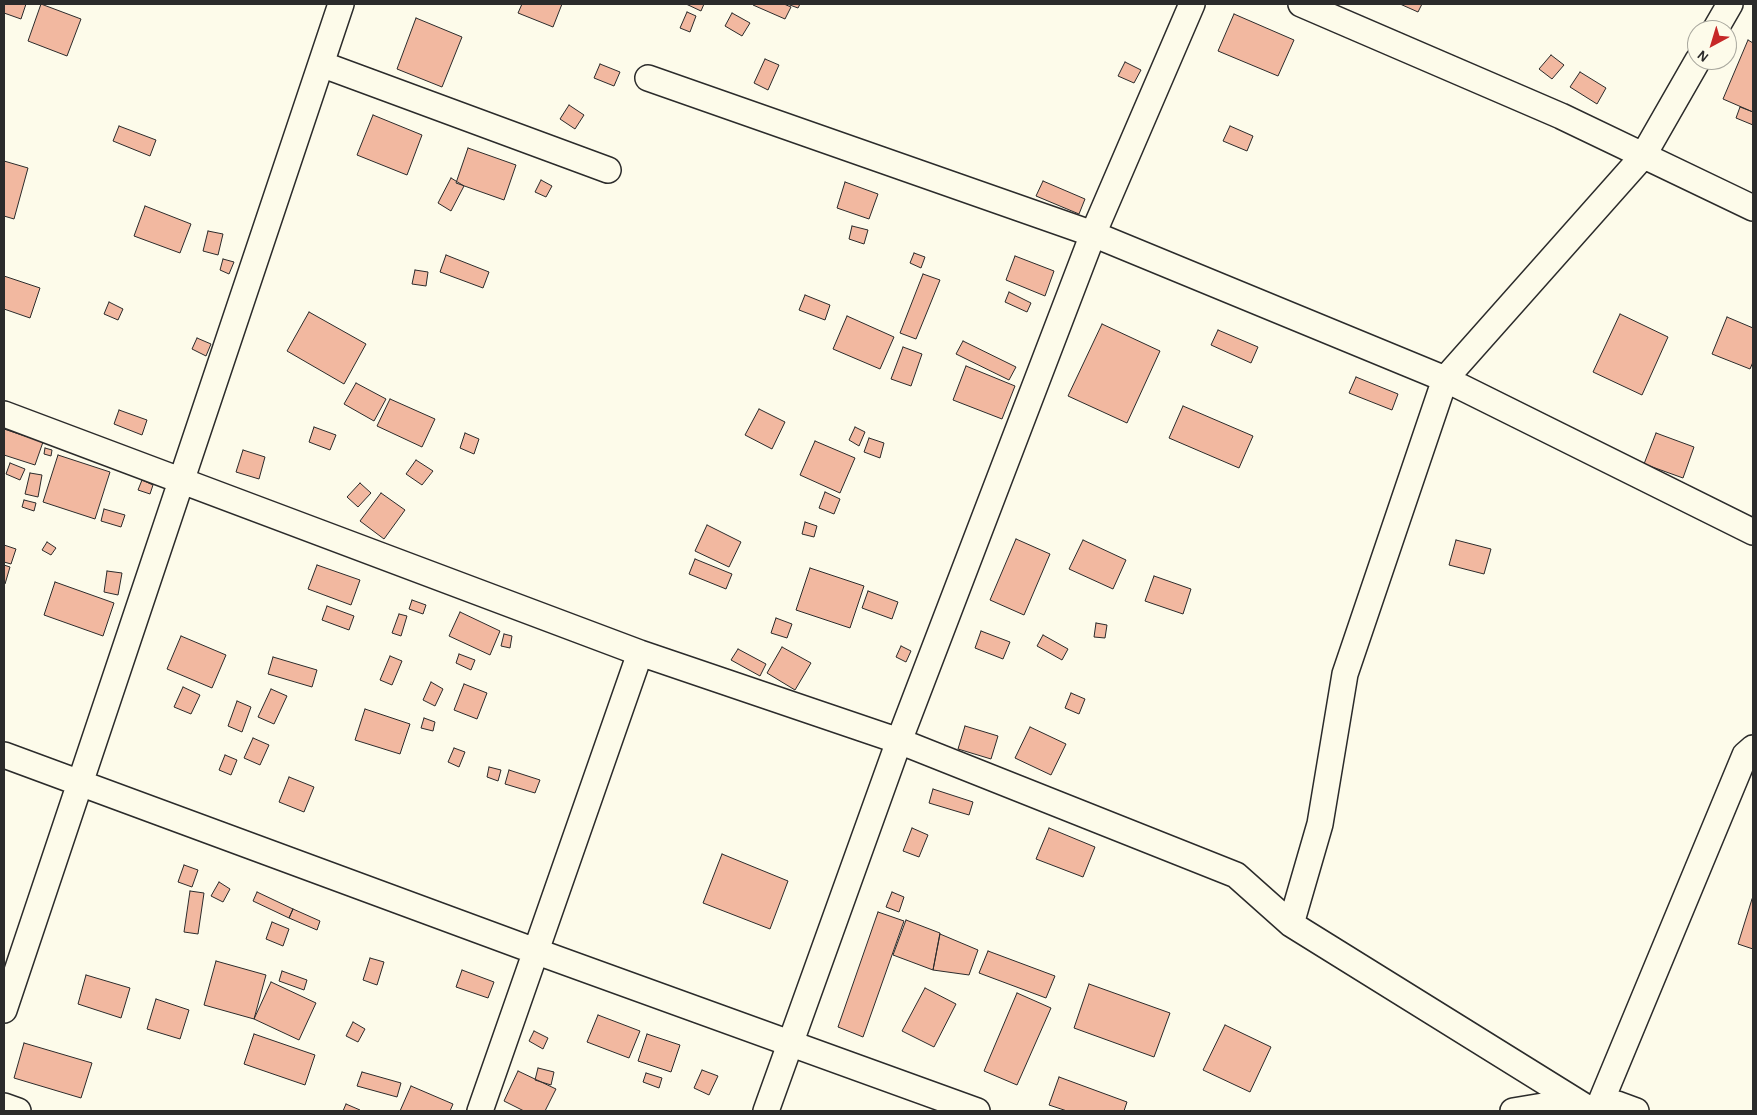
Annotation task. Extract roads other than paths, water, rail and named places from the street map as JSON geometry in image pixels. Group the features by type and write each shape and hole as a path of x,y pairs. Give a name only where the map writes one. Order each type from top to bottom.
{"street":[{"path":"4,1010 341,4"},
{"path":"766,1111 899,741 1094,234 1192,4"},
{"path":"1301,4 1561,116 1753,208"},
{"path":"1721,20 1730,4"},
{"path":"321,64 608,170"},
{"path":"1291,924 1320,824 1346,674 1445,379 1643,156 1692,70"},
{"path":"648,78 1094,234 1445,379 1753,532"},
{"path":"4,414 640,653 899,741 1236,875 1291,924 1592,1111"},
{"path":"480,1111 640,653"},
{"path":"1597,1111 1745,755 1753,748"},
{"path":"4,755 535,951 977,1111"},
{"path":"1601,1111 1618,1104 1636,1111"},
{"path":"4,1106 18,1111"},
{"path":"1513,1111 1543,1106 1578,1111"}]}
